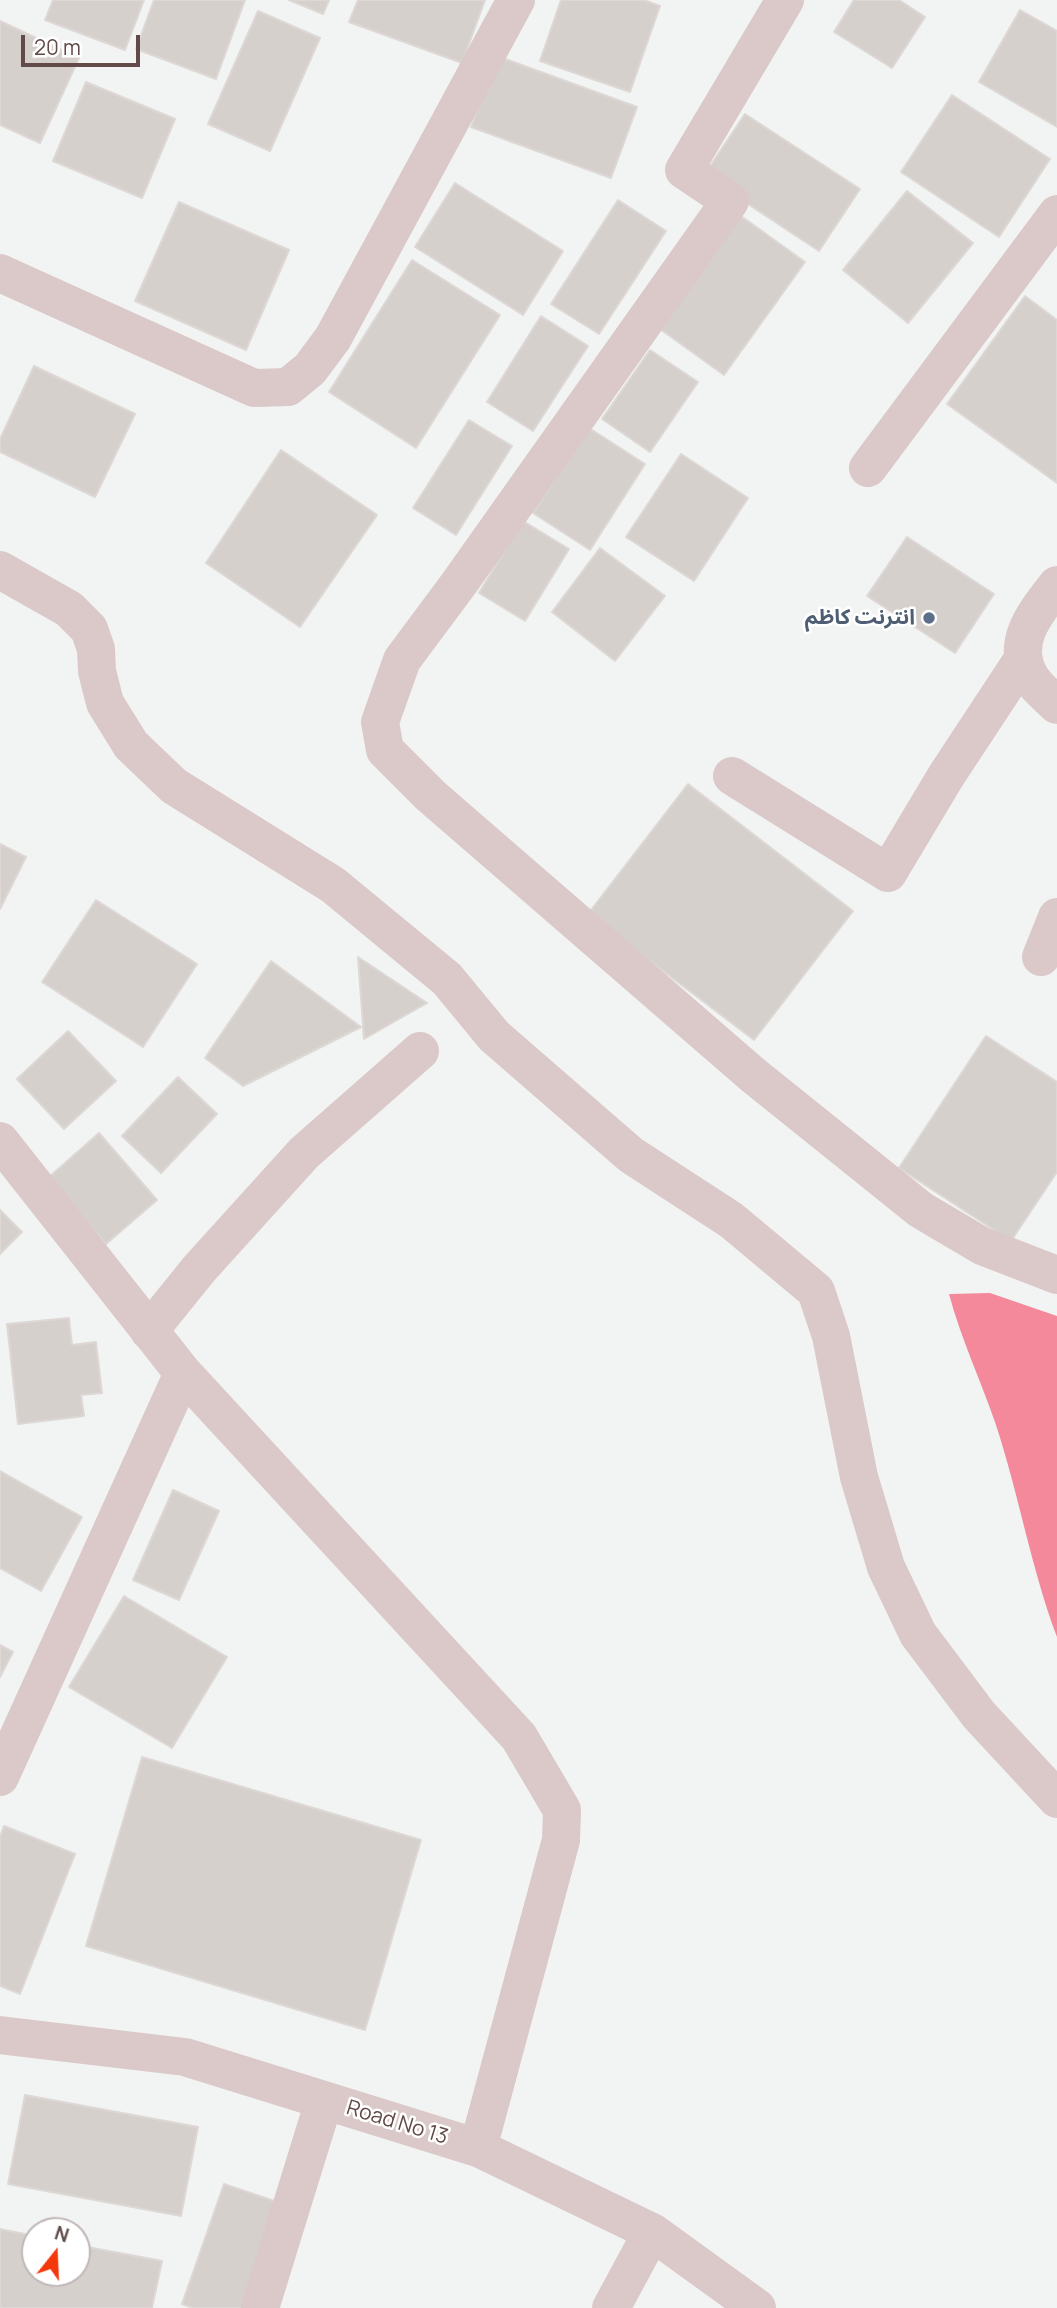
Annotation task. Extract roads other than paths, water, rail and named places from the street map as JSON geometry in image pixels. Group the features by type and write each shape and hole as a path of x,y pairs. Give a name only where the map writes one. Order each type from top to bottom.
{"street":[{"path":"0,273 254,388 288,387 310,369 333,338 516,0"},
{"path":"785,0 684,170 730,201 402,660 380,722 385,750 431,796 753,1075 921,1210 982,1246 1057,1275"},
{"path":"869,468 1057,214"},
{"path":"0,570 69,609 89,629 96,649 97,671 105,703 131,745 174,786 333,885 447,979 494,1036 631,1155 731,1220 816,1291 831,1336 859,1478 886,1567 918,1634 979,1714 1057,1799"},
{"path":"1057,585 1031,619 1022,643 1023,659 1031,678 1057,705"},
{"path":"732,776 888,873 946,776 1023,659"},
{"path":"1041,957 1057,917"},
{"path":"149,1331 199,1269 303,1153 420,1051"},
{"path":"0,1141 183,1373 519,1737 562,1810 561,1840 478,2148"},
{"path":"0,1777 183,1373"},
{"name":"Road No 13","path":"0,2035 185,2057 478,2148 652,2232 757,2308"},
{"path":"260,2308 324,2101"},
{"path":"611,2308 652,2232"}],"place":[{"name":"انترنت كاظم","path":"929,618"}]}
